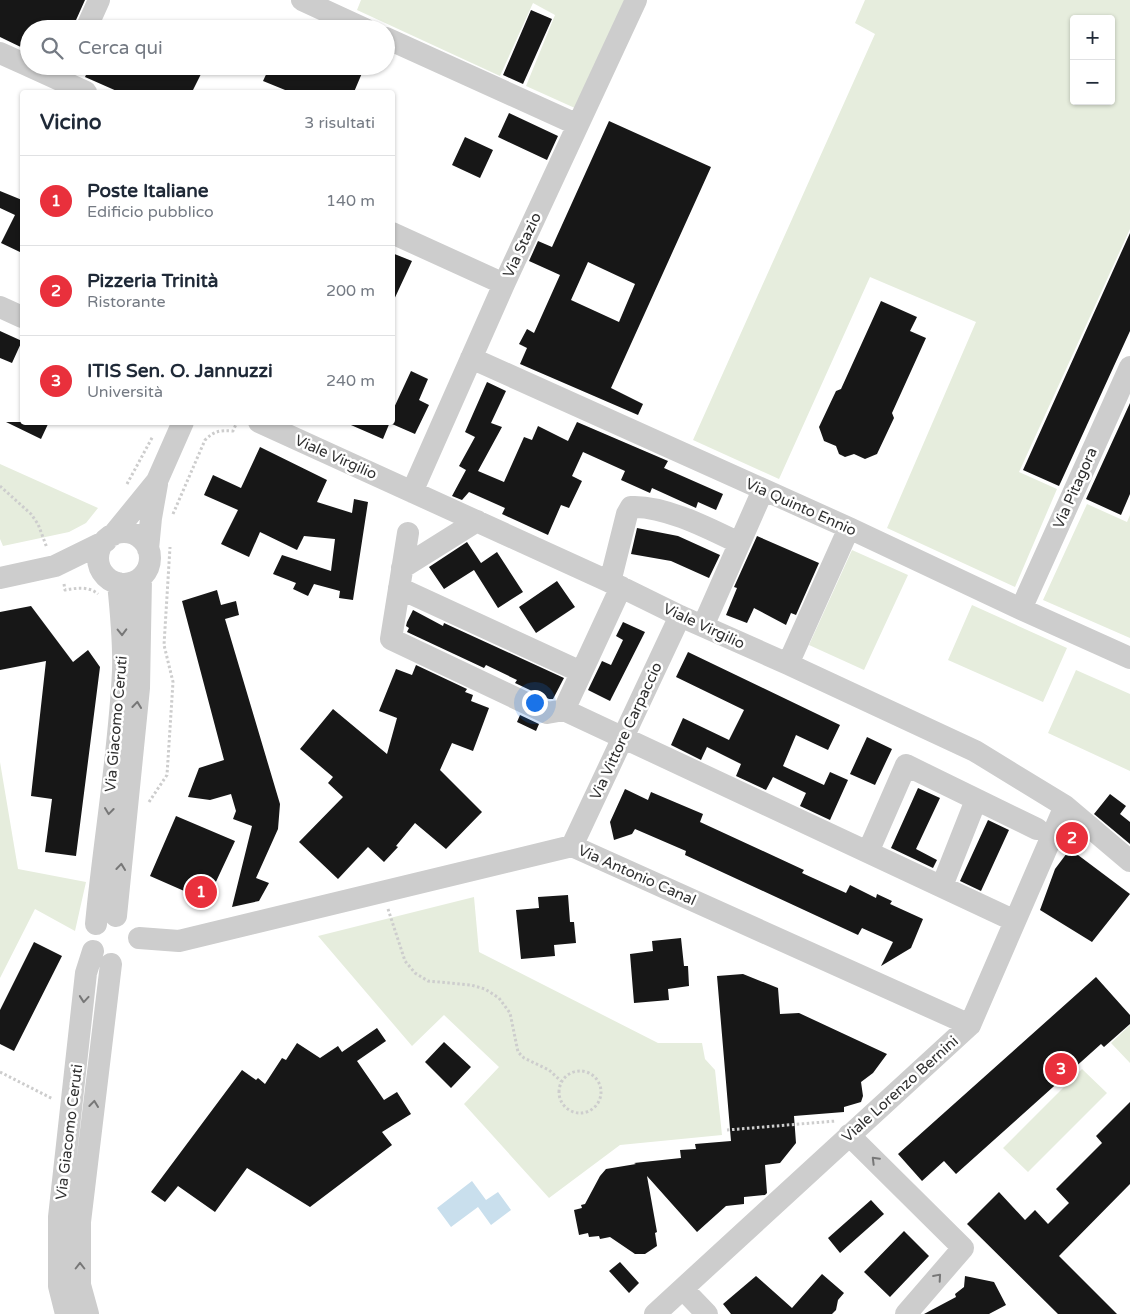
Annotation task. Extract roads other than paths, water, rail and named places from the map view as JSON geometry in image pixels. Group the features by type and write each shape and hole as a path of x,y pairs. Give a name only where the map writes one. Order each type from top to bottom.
{"street":[{"path":"90,20 99,0"},
{"path":"302,0 346,20"},
{"name":"Via Stazio","path":"412,492 504,284 636,0"},
{"path":"395,42 578,125"},
{"path":"0,53 20,62"},
{"path":"67,75 84,90"},
{"path":"395,234 504,284"},
{"path":"0,307 20,317"},
{"name":"Via Quinto Ennio","path":"471,358 850,528 1021,610 1130,658"},
{"name":"Via Pitagora","path":"1021,610 1130,367"},
{"path":"148,549 157,481 182,425"},
{"name":"Viale Virgilio","path":"266,425 616,584 680,616 975,751 1065,806 1130,861"},
{"path":"107,584 99,566 100,548 157,481"},
{"path":"703,626 763,490"},
{"path":"564,710 616,584 627,514 631,507 642,506 693,521 740,543"},
{"path":"401,578 477,521"},
{"path":"788,664 850,528"},
{"path":"0,578 51,553 122,533 138,536 148,549 150,557 146,572 141,578 126,584 107,584 51,553"},
{"path":"408,533 391,639 547,713 564,710 1015,920"},
{"name":"Via Giacomo Ceruti","path":"116,916 139,688 141,578"},
{"path":"401,578 581,672"},
{"name":"Via Giacomo Ceruti","path":"88,1314 80,1285 80,1222 102,958 90,938 96,924 120,718 123,669 122,623 107,584"},
{"name":"Via Vittore Carpaccio","path":"572,846 680,616"},
{"path":"868,852 906,765 1037,829"},
{"path":"942,886 976,800"},
{"name":"Viale Lorenzo Bernini","path":"655,1314 970,1025 1065,806"},
{"name":"Via Antonio Canal","path":"139,938 179,941 572,846 970,1025"},
{"path":"96,924 108,916 123,917 134,925 139,938 138,946 131,958 125,962 102,958"},
{"name":"Via Giacomo Ceruti","path":"66,1314 59,1286 59,1217 86,974 102,958"},
{"path":"850,1135 963,1248 906,1314"},
{"path":"683,1289 707,1314"}],"water":[{"path":"472,1181 486,1200 498,1192 511,1210 491,1225 478,1207 451,1227 437,1208"}],"place":[{"name":"Pizzeria Trinità","path":"1072,838"},
{"name":"Poste Italiane","path":"201,892"},
{"name":"ITIS Sen. O. Jannuzzi","path":"1061,1069"}]}
